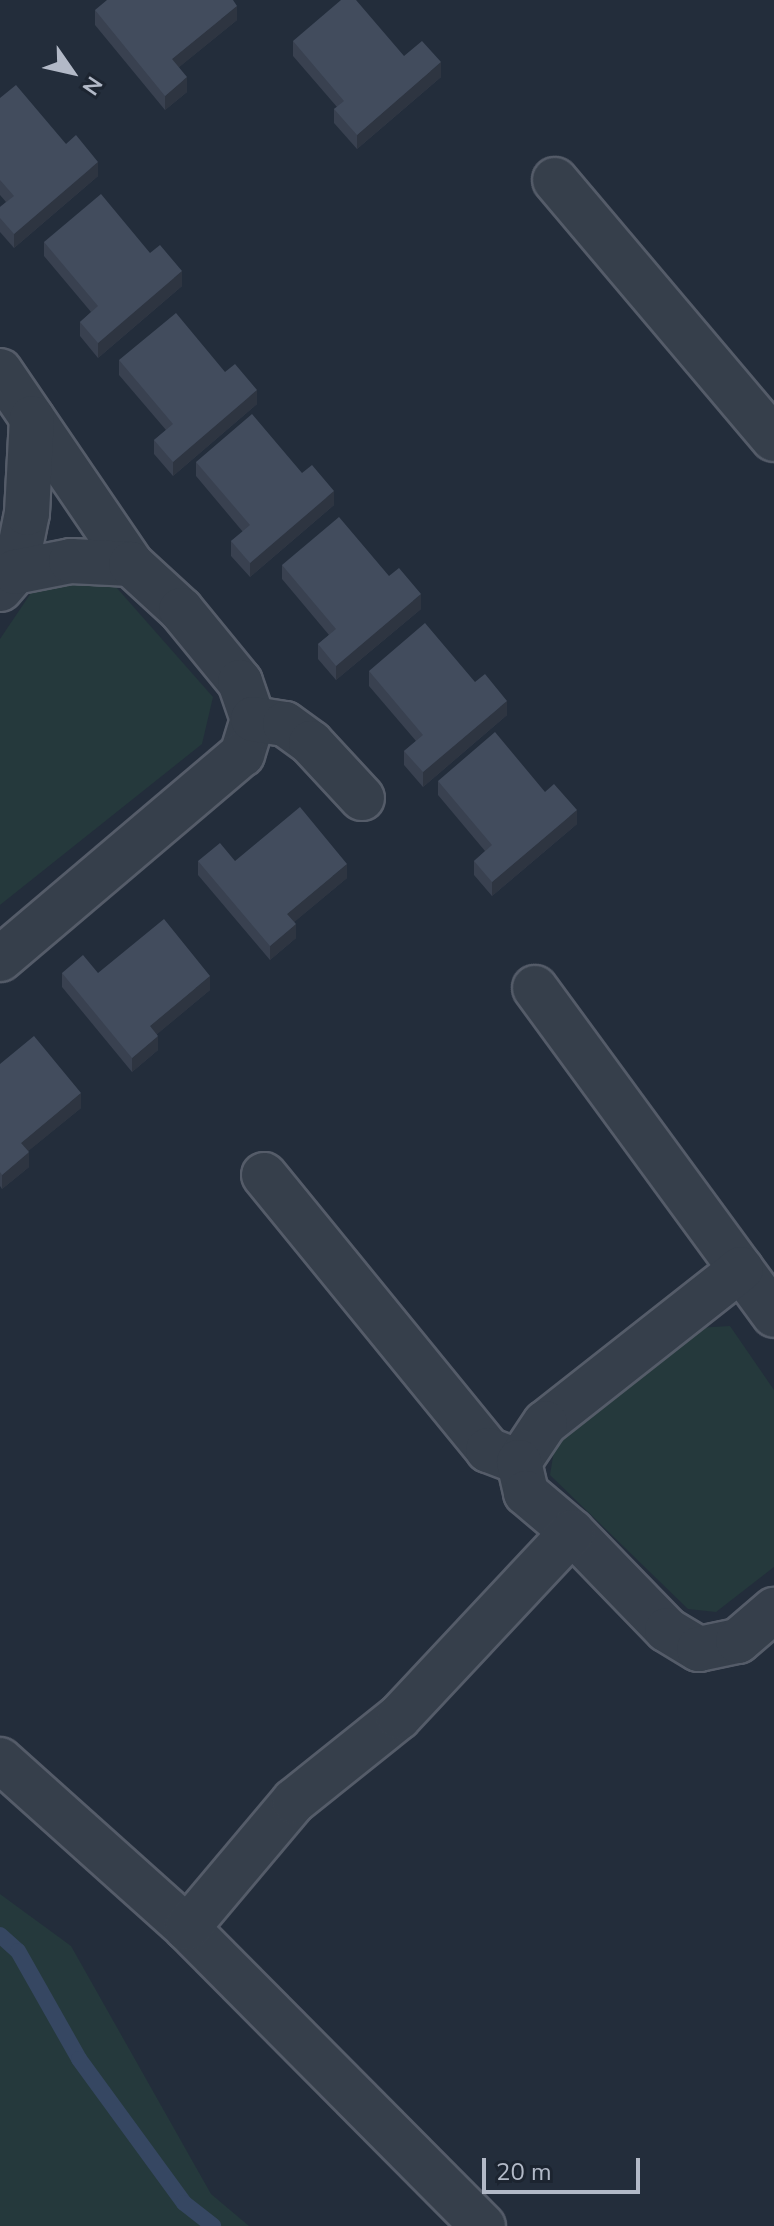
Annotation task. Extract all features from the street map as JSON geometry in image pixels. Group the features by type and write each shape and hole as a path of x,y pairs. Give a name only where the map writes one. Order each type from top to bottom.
{"street":[{"path":"555,180 774,439"},
{"path":"0,371 131,564 181,610 240,682 253,719 242,754 0,959"},
{"path":"7,581 27,513 32,418"},
{"path":"7,581 71,561 131,564"},
{"path":"253,719 285,724 311,743 362,798"},
{"path":"535,988 774,1315"},
{"path":"264,1175 488,1450 519,1462"},
{"path":"741,1269 545,1423 519,1462 526,1493 572,1532 667,1630 699,1649 738,1641 774,1610"},
{"path":"187,1928 294,1801 399,1717 572,1532"},
{"path":"0,1760 187,1928 483,2226"}],"green space":[{"path":"109,579 213,697 202,744 0,905 0,639 37,584"},
{"path":"730,1326 774,1390 774,1567 716,1612 688,1609 550,1475 555,1444 696,1328"},
{"path":"0,1894 71,1946 211,2194 249,2226 0,2226"}],"building":[{"path":"107,0 233,0 237,6 172,59 187,77 165,96 95,10"},
{"path":"341,0 356,0 404,56 422,41 441,62 357,135 334,109 344,101 293,41"},
{"path":"16,85 66,144 76,135 98,162 14,234 0,218 0,207 14,196 0,180 0,98"},
{"path":"101,194 150,253 160,245 182,271 98,343 80,322 98,306 44,242"},
{"path":"176,313 225,372 235,364 257,390 173,462 154,440 173,424 119,360"},
{"path":"252,414 302,473 312,465 334,491 250,563 231,541 250,525 196,462"},
{"path":"339,517 389,576 399,568 421,594 336,666 318,644 336,629 282,565"},
{"path":"425,623 475,682 485,674 507,701 423,772 404,751 423,735 369,671"},
{"path":"495,732 545,792 554,784 577,810 492,882 474,861 492,845 438,781"},
{"path":"300,807 347,864 287,914 296,924 270,946 198,861 220,843 235,861"},
{"path":"164,919 210,976 150,1026 158,1036 132,1058 62,973 83,955 98,973"},
{"path":"34,1036 81,1093 21,1143 29,1152 2,1175 0,1064"}],"waterway":[{"path":"0,1935 18,1951 79,2059 184,2203 213,2226"}]}
